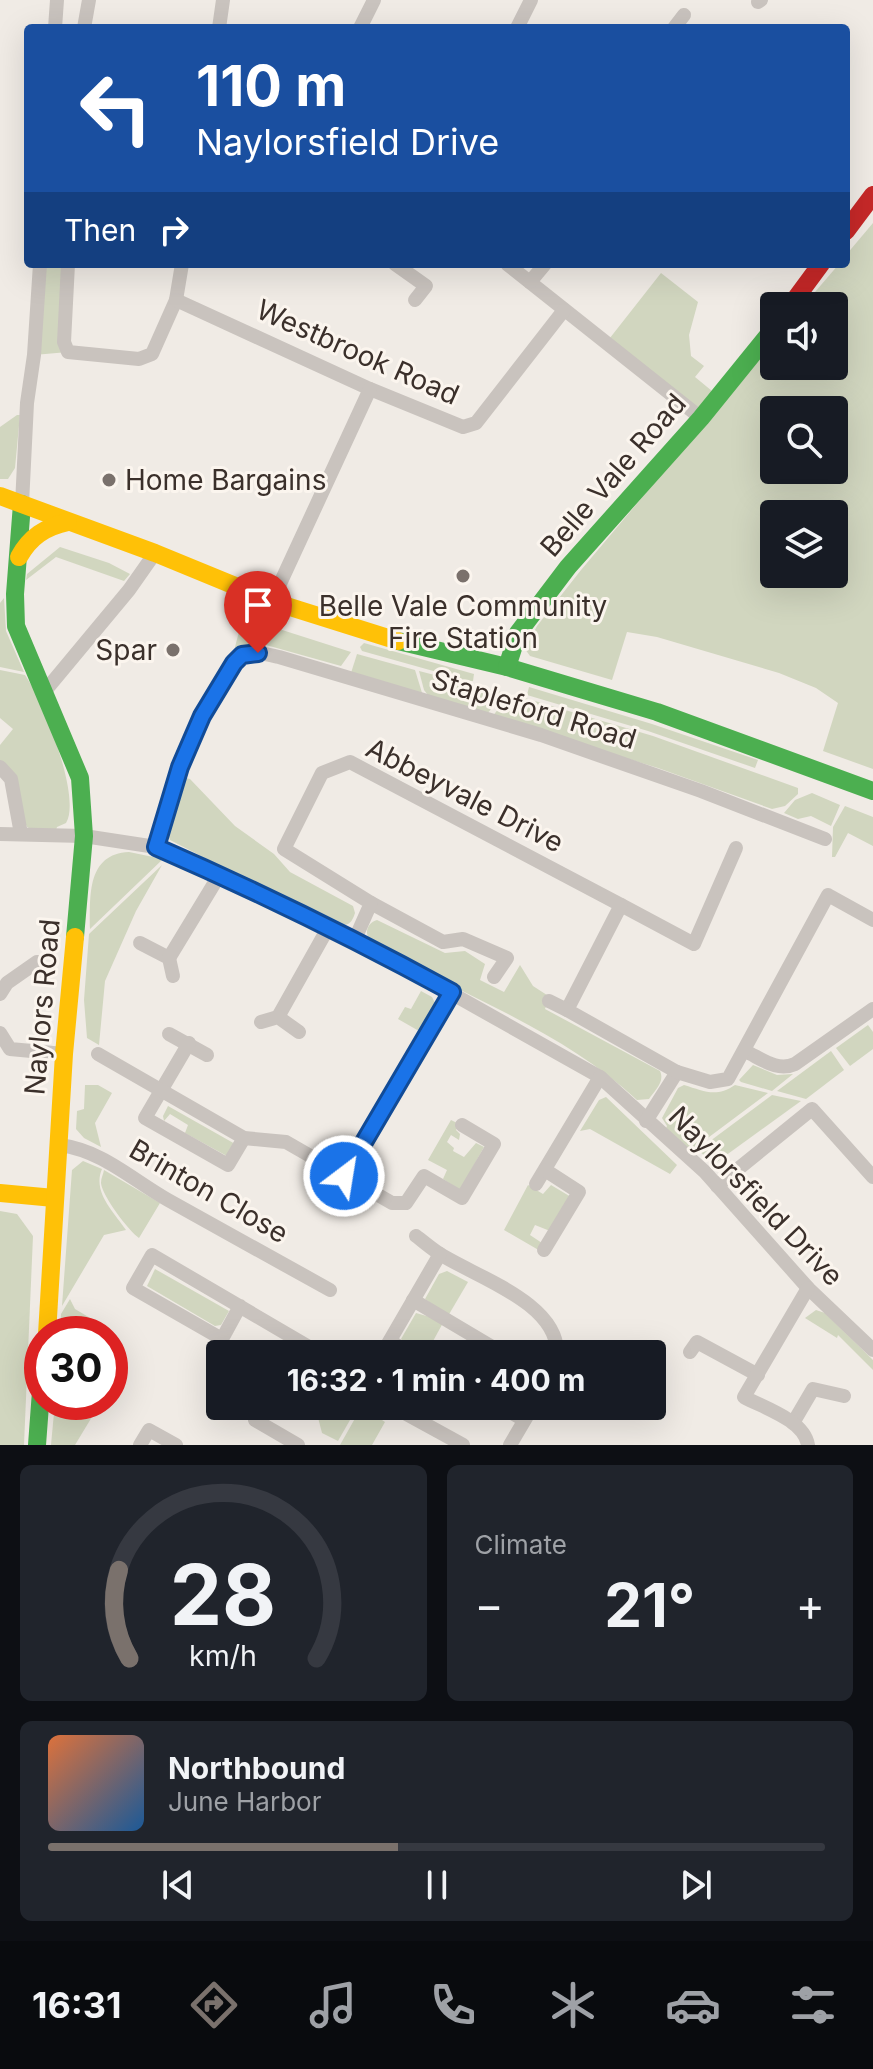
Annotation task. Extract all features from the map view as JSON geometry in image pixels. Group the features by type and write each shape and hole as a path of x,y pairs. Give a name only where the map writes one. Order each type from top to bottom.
{"main road":[{"path":"850,226 873,195"},
{"path":"800,292 818,268"},
{"name":"Belle Vale Road","path":"507,667 518,633 568,567 701,418 760,345"},
{"path":"0,496 155,553 272,601 416,646 507,667 657,712 873,791"},
{"name":"Naylors Road","path":"22,504 16,626 80,778 84,836 64,1054 48,1316"},
{"path":"18,559 34,535 68,522"},
{"path":"0,1193 54,1198"},
{"path":"37,1445 39,1420"}],"street":[{"path":"55,24 57,0"},
{"path":"85,24 89,0"},
{"path":"220,24 223,0"},
{"path":"362,24 374,0"},
{"path":"519,24 531,0"},
{"path":"677,24 684,15"},
{"path":"22,504 40,268"},
{"path":"68,268 64,342 68,352 139,359 152,354 176,300 181,268"},
{"path":"401,268 426,286 415,300"},
{"path":"512,268 701,418"},
{"path":"530,282 542,268"},
{"name":"Westbrook Road","path":"176,300 370,389 463,427 476,423 564,310"},
{"path":"272,601 370,389"},
{"path":"45,691 129,590 155,553"},
{"name":"Stapleford Road","path":"156,847 180,767 202,716 234,663 242,655 258,653 541,735 701,791 825,839"},
{"name":"Abbeyvale Drive","path":"494,977 507,958 463,939 443,942 371,903 284,849 322,773 350,762 694,944 736,848"},
{"path":"0,767 11,779 21,834"},
{"name":"Naylorsfield Drive","path":"0,834 84,836 156,847 355,939 600,1077 692,1160 808,1288 873,1350"},
{"path":"173,976 169,958 220,874"},
{"path":"549,1001 677,1072 710,1082 728,1079 828,895 873,920"},
{"path":"355,939 371,903"},
{"path":"567,1010 621,905"},
{"path":"261,1022 278,1017 328,928"},
{"path":"140,943 169,958"},
{"path":"0,994 7,983 37,962"},
{"path":"344,1176 452,992"},
{"path":"745,1051 785,1068 873,1009"},
{"path":"278,1017 299,1032"},
{"path":"0,1033 5,1055 64,1054"},
{"path":"169,1034 207,1055"},
{"path":"189,1043 145,1118 228,1165 244,1138"},
{"path":"98,1054 244,1138 286,1142 392,1203 406,1203 424,1176 462,1198 494,1144 462,1125"},
{"path":"646,1121 677,1072"},
{"path":"536,1184 600,1077"},
{"path":"717,1186 812,1109 873,1177"},
{"name":"Brinton Close","path":"60,1145 82,1149 107,1161 164,1198 330,1290"},
{"path":"544,1250 579,1192 545,1170"},
{"path":"416,1236 440,1254 534,1307 554,1340"},
{"path":"390,1340 440,1254"},
{"path":"240,1306 222,1339 133,1288 152,1255 240,1306 287,1340"},
{"path":"808,1288 744,1397 793,1423 807,1438 808,1445"},
{"path":"413,1300 480,1340"},
{"path":"692,1343 758,1375"},
{"path":"793,1423 808,1386 844,1396"},
{"path":"255,1420 298,1445"},
{"path":"417,1420 463,1445"},
{"path":"510,1445 524,1420"},
{"path":"140,1445 149,1430 176,1445"}],"green space":[{"path":"873,223 873,769 823,751 838,703 816,688 779,673 657,637 627,632 612,680 530,656 525,649 537,626 760,358 760,380 848,380 848,292 815,292 836,268 850,268 850,250"},
{"path":"41,268 70,268 68,352 34,355"},
{"path":"661,273 698,302 689,335 691,356 704,366 695,377 712,391 695,412 606,343"},
{"path":"20,415 15,468 8,479 0,479 0,427"},
{"path":"60,547 109,563 130,574 124,581 56,557 26,580 27,574"},
{"path":"4,598 6,631 24,672 0,667 0,603"},
{"path":"245,618 351,652 341,666 266,645 249,646 237,653 235,647"},
{"path":"364,643 474,674 473,681 362,651 360,647"},
{"path":"357,654 415,670 423,696 351,673"},
{"path":"0,670 25,675 58,748 65,771 70,810 66,823 56,830 27,827 0,765 0,745 13,729 0,718"},
{"path":"419,671 505,693 486,715 431,699 424,690"},
{"path":"529,687 758,760 755,768 648,731 527,695"},
{"path":"518,696 653,736 798,788 798,794 785,806 772,809 658,768 492,717 506,699"},
{"path":"178,776 190,779 235,826 274,854 290,872 353,906 355,913 350,923 333,924 170,840 167,831"},
{"path":"812,793 840,805 831,826 811,816 798,819 784,813 795,800"},
{"path":"845,806 873,817 873,846 848,833 835,857 832,857 833,827"},
{"path":"129,852 163,859 90,929 91,890 98,868 115,854"},
{"path":"162,865 136,911 105,981 99,1045 87,1038 84,1000 89,934"},
{"path":"377,920 445,953 465,951 485,964 480,980 504,992 520,965 533,986 550,997 545,1009 660,1071 659,1086 649,1099 637,1100 561,1043 419,969 420,965 369,939 368,927"},
{"path":"421,991 432,997 435,1003 419,1031 398,1019 405,1007 411,1009"},
{"path":"868,1025 873,1032 873,1049 850,1066 836,1048"},
{"path":"831,1051 844,1070 806,1099 777,1091"},
{"path":"753,1065 777,1075 793,1074 772,1091 739,1080"},
{"path":"85,1085 98,1085 112,1093 95,1123 101,1147 84,1138 76,1129 77,1111 84,1109"},
{"path":"684,1085 716,1092 735,1085 768,1093 689,1152 666,1128 662,1118 678,1088"},
{"path":"772,1095 801,1101 714,1164 698,1150"},
{"path":"606,1097 677,1165 670,1174 590,1129 580,1131 599,1100"},
{"path":"168,1106 244,1149 236,1161 185,1133 188,1125 170,1114 164,1121"},
{"path":"451,1120 459,1124 456,1130 460,1134 459,1140 451,1135 447,1142 454,1148 453,1151 464,1157 476,1143 484,1147 460,1190 443,1179 447,1170 428,1160"},
{"path":"83,1161 102,1169 102,1194 126,1230 104,1235 62,1306 72,1170"},
{"path":"104,1170 160,1203 139,1238 106,1196 101,1183"},
{"path":"528,1185 543,1194 551,1185 571,1197 550,1231 535,1225 530,1235 542,1243 542,1252 504,1230"},
{"path":"0,1211 17,1214 33,1236 30,1316 24,1316 24,1445 0,1445"},
{"path":"155,1269 229,1311 221,1325 215,1326 147,1286"},
{"path":"447,1271 468,1282 448,1316 425,1299 439,1274"},
{"path":"70,1299 75,1309 87,1316 61,1316"},
{"path":"816,1310 825,1313 873,1360 873,1370 838,1335 837,1338 805,1318"},
{"path":"416,1313 444,1321 434,1340 401,1339"},
{"path":"53,1420 90,1420 75,1445 51,1445"},
{"path":"319,1420 350,1420 338,1441 322,1433"},
{"path":"354,1420 385,1422 372,1445 340,1445"}],"traffic: fast":[{"path":"507,667 518,633 568,567 701,418 760,345"},
{"path":"22,504 15,594 16,626 80,778 84,836 75,937"},
{"path":"398,641 507,667 657,712 873,791"},
{"path":"37,1445 39,1420"}],"traffic: slow":[{"path":"0,496 155,553 274,602 398,641"},
{"path":"19,557 39,534 68,522"},
{"path":"48,1316 64,1054 75,937"},
{"path":"0,1193 54,1198"}],"traffic: jam":[{"path":"850,226 873,195"},
{"path":"800,292 818,268"}],"place":[{"name":"Home Bargains","path":"109,480"},
{"name":"Belle Vale Community Fire Station","path":"463,576"},
{"name":"Spar","path":"173,650"}],"route":[{"path":"258,653 242,655 234,663 202,716 180,767 156,847 355,939 452,992 344,1176"}]}
